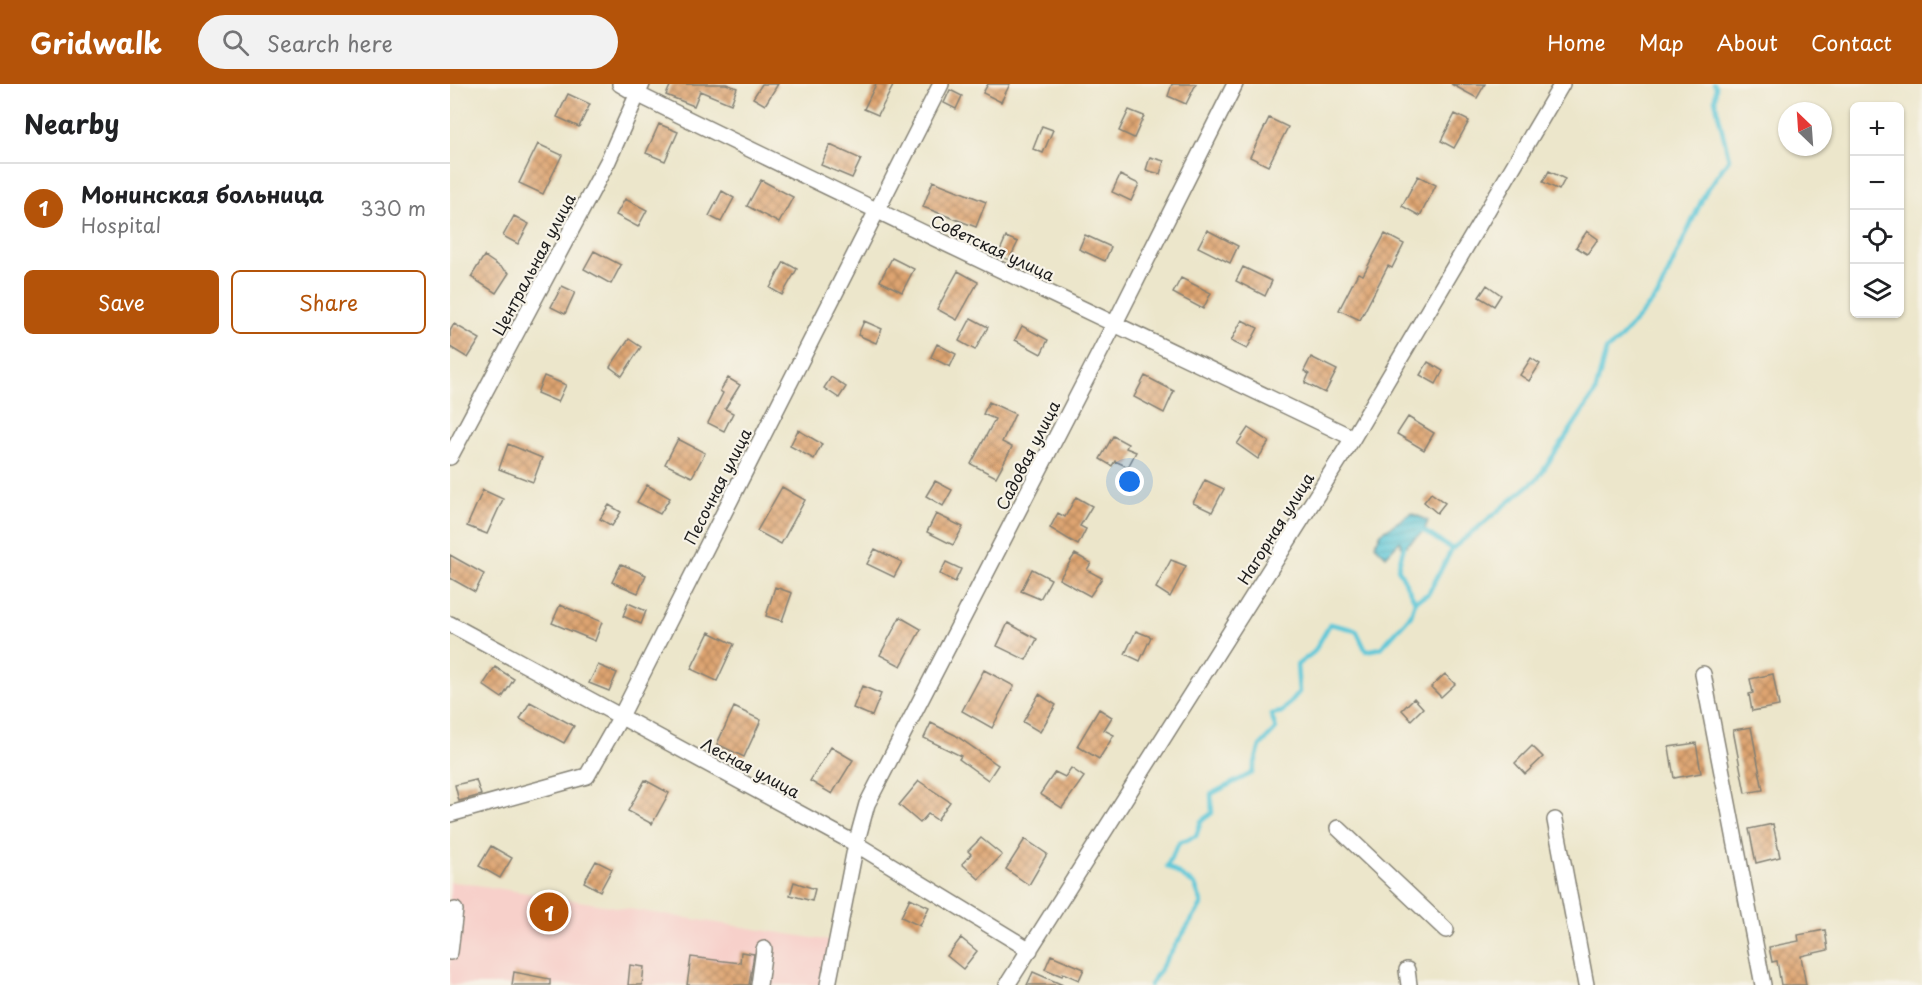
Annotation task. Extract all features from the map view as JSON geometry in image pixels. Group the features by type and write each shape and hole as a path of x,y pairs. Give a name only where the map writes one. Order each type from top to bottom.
{"street":[{"name":"Советская улица","path":"620,84 639,89 877,212 1115,323 1353,438"},
{"name":"Песочная улица","path":"450,814 587,776 620,718 941,84"},
{"name":"Садовая улица","path":"828,985 856,844 867,804 1115,323 1235,84"},
{"name":"Нагорная улица","path":"1007,985 1353,438 1562,84"},
{"name":"Центральная улица","path":"450,458 608,160 639,89"},
{"name":"Лесная улица","path":"450,624 856,844 1030,950"},
{"path":"1703,674 1763,985"},
{"path":"1555,820 1586,985"},
{"path":"1338,828 1446,930"},
{"path":"450,952 455,910"},
{"path":"759,985 764,949"}],"shaded area":[{"path":"450,882 832,941 822,985 450,985"}],"water":[{"path":"1411,513 1428,521 1424,531 1402,549 1400,541 1386,556 1375,545 1381,533"}],"building":[{"path":"671,84 726,84 737,88 731,104 700,91 694,106 666,95"},
{"path":"762,84 778,84 765,105 753,98"},
{"path":"876,84 894,84 878,115 864,109"},
{"path":"988,84 1010,84 1001,102 983,93"},
{"path":"1172,84 1196,84 1186,104 1168,96"},
{"path":"1451,84 1485,84 1477,98"},
{"path":"950,90 962,96 956,109 944,103"},
{"path":"568,94 590,104 579,127 557,117"},
{"path":"1129,110 1144,116 1134,138 1119,131"},
{"path":"1455,114 1469,121 1454,148 1441,141"},
{"path":"1269,118 1288,127 1268,166 1250,157"},
{"path":"659,124 678,132 665,161 646,153"},
{"path":"1042,126 1053,130 1043,153 1033,149"},
{"path":"538,144 562,155 543,194 519,183"},
{"path":"830,145 861,159 852,178 821,165"},
{"path":"1150,157 1164,161 1160,174 1146,170"},
{"path":"1549,171 1565,179 1559,190 1543,182"},
{"path":"1120,175 1139,184 1131,201 1112,192"},
{"path":"1418,176 1436,185 1420,216 1402,206"},
{"path":"761,180 793,197 779,223 747,206"},
{"path":"933,181 986,202 976,227 923,207"},
{"path":"722,191 734,198 721,222 709,216"},
{"path":"625,199 647,210 638,227 616,215"},
{"path":"514,216 529,224 518,244 503,236"},
{"path":"1207,230 1238,246 1230,263 1198,247"},
{"path":"1587,231 1598,239 1587,254 1576,247"},
{"path":"1385,234 1404,244 1392,268 1388,266 1360,320 1339,310 1358,273 1363,275"},
{"path":"1085,235 1111,247 1105,261 1079,249"},
{"path":"1006,237 1018,242 1009,260 998,255"},
{"path":"594,251 621,265 611,284 584,269"},
{"path":"484,256 509,273 496,293 471,277"},
{"path":"892,258 914,269 902,292 880,281"},
{"path":"784,262 797,269 782,295 770,288"},
{"path":"1243,267 1272,281 1265,296 1236,281"},
{"path":"958,271 978,282 957,320 937,309"},
{"path":"1181,278 1211,293 1203,309 1173,293"},
{"path":"1487,285 1501,295 1494,306 1479,297"},
{"path":"562,286 575,292 565,314 551,307"},
{"path":"971,318 988,327 975,350 959,341"},
{"path":"1242,320 1258,328 1247,349 1231,341"},
{"path":"864,321 882,329 876,343 858,335"},
{"path":"454,324 480,339 468,358 450,347 450,331"},
{"path":"1022,326 1048,340 1041,354 1015,340"},
{"path":"629,339 641,347 622,376 610,367"},
{"path":"937,344 956,354 950,367 931,357"},
{"path":"1311,357 1337,370 1325,393 1305,383 1309,374 1304,371"},
{"path":"1531,358 1540,364 1529,381 1520,375"},
{"path":"1428,362 1443,371 1436,384 1420,375"},
{"path":"544,376 566,385 558,402 537,393"},
{"path":"1145,376 1174,391 1164,413 1134,397"},
{"path":"831,377 846,387 839,398 824,388"},
{"path":"728,378 740,385 725,409 733,413 724,431 708,423 723,393 720,391"},
{"path":"989,402 1015,414 1002,442 1012,447 996,477 971,464 995,419 983,414"},
{"path":"1408,417 1434,433 1424,450 1397,434"},
{"path":"1248,428 1269,442 1258,459 1237,444"},
{"path":"798,430 822,444 814,459 790,446"},
{"path":"1113,436 1128,444 1126,448 1136,452 1128,467 1115,461 1112,466 1100,459"},
{"path":"678,439 705,453 692,477 665,464"},
{"path":"508,444 542,458 533,482 499,469"},
{"path":"1205,480 1224,489 1212,512 1193,503"},
{"path":"935,481 952,490 943,506 926,496"},
{"path":"647,485 670,498 660,514 637,502"},
{"path":"782,487 805,500 781,544 757,531"},
{"path":"483,490 503,499 487,534 467,526"},
{"path":"1431,493 1445,503 1437,513 1424,502"},
{"path":"1076,497 1092,506 1080,526 1086,529 1078,545 1050,528 1058,513 1065,517"},
{"path":"609,505 621,512 612,526 600,519"},
{"path":"936,514 963,527 953,545 927,532"},
{"path":"875,549 902,562 894,577 867,564"},
{"path":"1075,554 1091,563 1087,570 1102,578 1090,596 1059,579"},
{"path":"450,555 484,574 475,592 450,578"},
{"path":"1171,560 1186,566 1170,597 1156,588"},
{"path":"946,562 961,569 955,582 940,574"},
{"path":"621,564 646,575 638,593 612,582"},
{"path":"1032,569 1051,579 1040,599 1021,591"},
{"path":"775,587 792,593 782,621 766,616"},
{"path":"628,603 646,611 641,624 623,616"},
{"path":"560,605 602,622 595,641 552,623"},
{"path":"900,617 921,629 901,666 880,655"},
{"path":"1008,623 1037,639 1026,660 997,646"},
{"path":"1136,631 1151,637 1140,661 1125,654"},
{"path":"709,632 734,644 717,681 691,669"},
{"path":"598,665 617,673 609,691 589,683"},
{"path":"495,667 514,679 502,698 483,685"},
{"path":"984,670 1014,686 992,728 962,711"},
{"path":"1445,674 1455,684 1441,697 1431,687"},
{"path":"1773,674 1779,706 1752,711 1749,694 1753,693 1750,679"},
{"path":"862,686 881,694 872,716 853,708"},
{"path":"1039,694 1056,705 1040,732 1023,722"},
{"path":"1414,698 1423,708 1411,720 1402,710"},
{"path":"530,702 574,726 564,743 520,719"},
{"path":"734,707 761,720 744,757 717,744"},
{"path":"1099,709 1112,717 1104,730 1114,735 1099,759 1077,746"},
{"path":"931,723 955,735 998,765 988,780 959,759 961,756 924,738"},
{"path":"1751,727 1763,790 1745,793 1733,730"},
{"path":"1696,743 1701,773 1674,778 1669,747"},
{"path":"1532,746 1543,757 1525,774 1515,763"},
{"path":"831,747 853,760 832,794 810,781"},
{"path":"1071,768 1084,777 1062,808 1040,794 1055,772 1065,777"},
{"path":"476,780 481,795 459,801 455,785"},
{"path":"645,780 669,793 652,824 628,811"},
{"path":"919,781 950,802 937,820 928,814 920,823 899,805"},
{"path":"1773,824 1780,857 1756,863 1749,829"},
{"path":"981,838 1002,855 979,879 962,864 971,854 968,851"},
{"path":"1025,839 1047,854 1029,885 1006,869"},
{"path":"491,846 512,858 500,878 479,866"},
{"path":"596,861 612,869 600,891 584,882"},
{"path":"794,882 815,889 812,901 790,895"},
{"path":"910,898 929,907 920,926 901,917"},
{"path":"1825,930 1828,950 1801,956 1806,985 1781,985 1777,961 1772,962 1769,947 1799,941 1798,935"},
{"path":"961,938 977,951 963,969 947,956"},
{"path":"741,952 754,954 749,985 687,985 691,957 740,963"},
{"path":"1051,955 1084,969 1079,980 1045,969"},
{"path":"630,965 644,967 642,985 628,985"},
{"path":"514,972 550,979 550,985 512,985"},
{"path":"1033,972 1063,985 1027,985"}],"waterway":[{"path":"1150,985 1202,904 1195,885 1167,866 1179,843 1196,836 1201,821 1212,813 1211,794 1252,773 1260,746 1276,729 1271,714 1282,712 1299,692 1297,665 1314,652 1330,624 1356,630 1366,651 1381,648 1411,615 1415,601 1428,594 1452,549 1538,478 1595,393 1606,350 1617,342 1658,295 1705,193 1729,159 1715,100 1716,87 1714,84"},
{"path":"1419,531 1424,531 1452,549"},
{"path":"1404,546 1398,568 1415,601"}],"place":[{"name":"Монинская больница","path":"549,912"}]}
